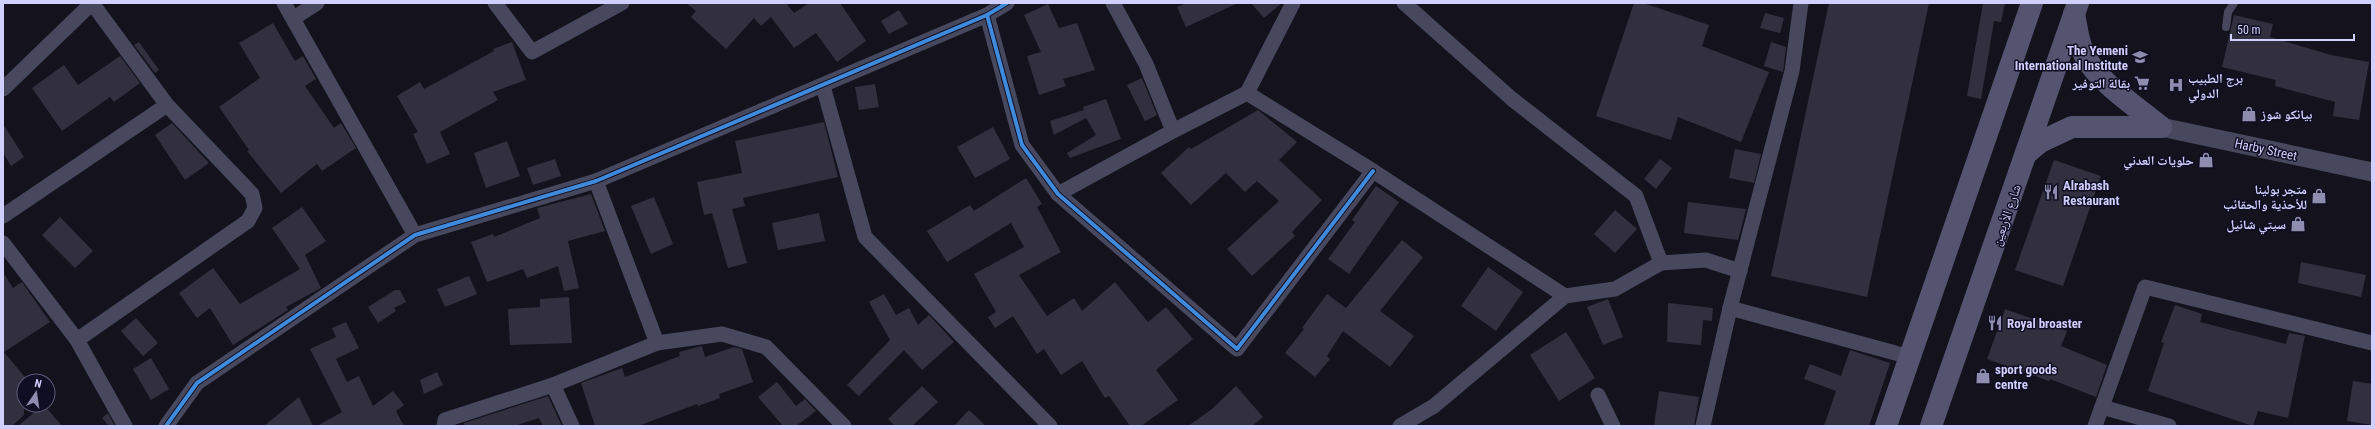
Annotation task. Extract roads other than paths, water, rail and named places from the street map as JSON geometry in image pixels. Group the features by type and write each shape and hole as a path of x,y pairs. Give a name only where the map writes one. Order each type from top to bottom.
{"main road":[{"path":"1886,426 2007,80 2032,3"},
{"path":"2076,8 2079,38 2085,56 2098,75 2161,127"},
{"name":"شارع الأربعين","path":"1931,426 2027,153 2046,91 2076,8"},
{"path":"2027,153 2040,142 2072,127 2161,127"}],"street":[{"path":"3,89 92,3 167,105 252,194 255,208 248,221 77,340"},
{"path":"284,3 294,18 414,235"},
{"path":"294,18 317,3"},
{"path":"495,3 532,52 622,3"},
{"path":"166,426 197,384 414,235 596,182 987,15 1007,3"},
{"path":"1113,3 1146,64 1173,131"},
{"path":"1058,194 1173,131 1247,93 1293,3"},
{"path":"1404,3 1512,99 1636,196 1661,263"},
{"path":"1703,426 1730,308 1792,71 1801,3"},
{"path":"987,15 1022,146 1058,194 1237,348 1373,171"},
{"path":"823,86 865,237 1050,426"},
{"path":"1247,93 1373,171 1564,296"},
{"path":"3,216 167,105"},
{"name":"Harby Street","path":"2161,127 2372,172"},
{"path":"596,182 657,343"},
{"path":"3,243 77,340 125,426"},
{"path":"1400,426 1434,406 1564,296 1615,289 1661,263 1706,260 1740,271"},
{"path":"2095,426 2145,287 2372,343"},
{"path":"1730,308 1910,357"},
{"path":"444,426 445,420 553,385 657,343 722,334 766,347 844,426"},
{"path":"553,385 572,426"},
{"path":"1598,395 1613,426"},
{"path":"2102,407 2169,426"}],"lane":[{"path":"2226,26 2228,12 2234,3"}],"place":[{"name":"The Yemeni International Institute","path":"2140,57"},
{"name":"بقالة التوفير","path":"2142,83"},
{"name":"برج الطبيب الدولي","path":"2176,85"},
{"name":"بيانكو شوز","path":"2249,114"},
{"name":"حلويات العدني","path":"2206,160"},
{"name":"Alrabash Restaurant","path":"2051,192"},
{"name":"متجر بولينا للأحذية والحقائب","path":"2319,196"},
{"name":"سيتي شانيل","path":"2298,224"},
{"name":"Royal broaster","path":"1995,323"},
{"name":"sport goods centre","path":"1983,376"}]}
